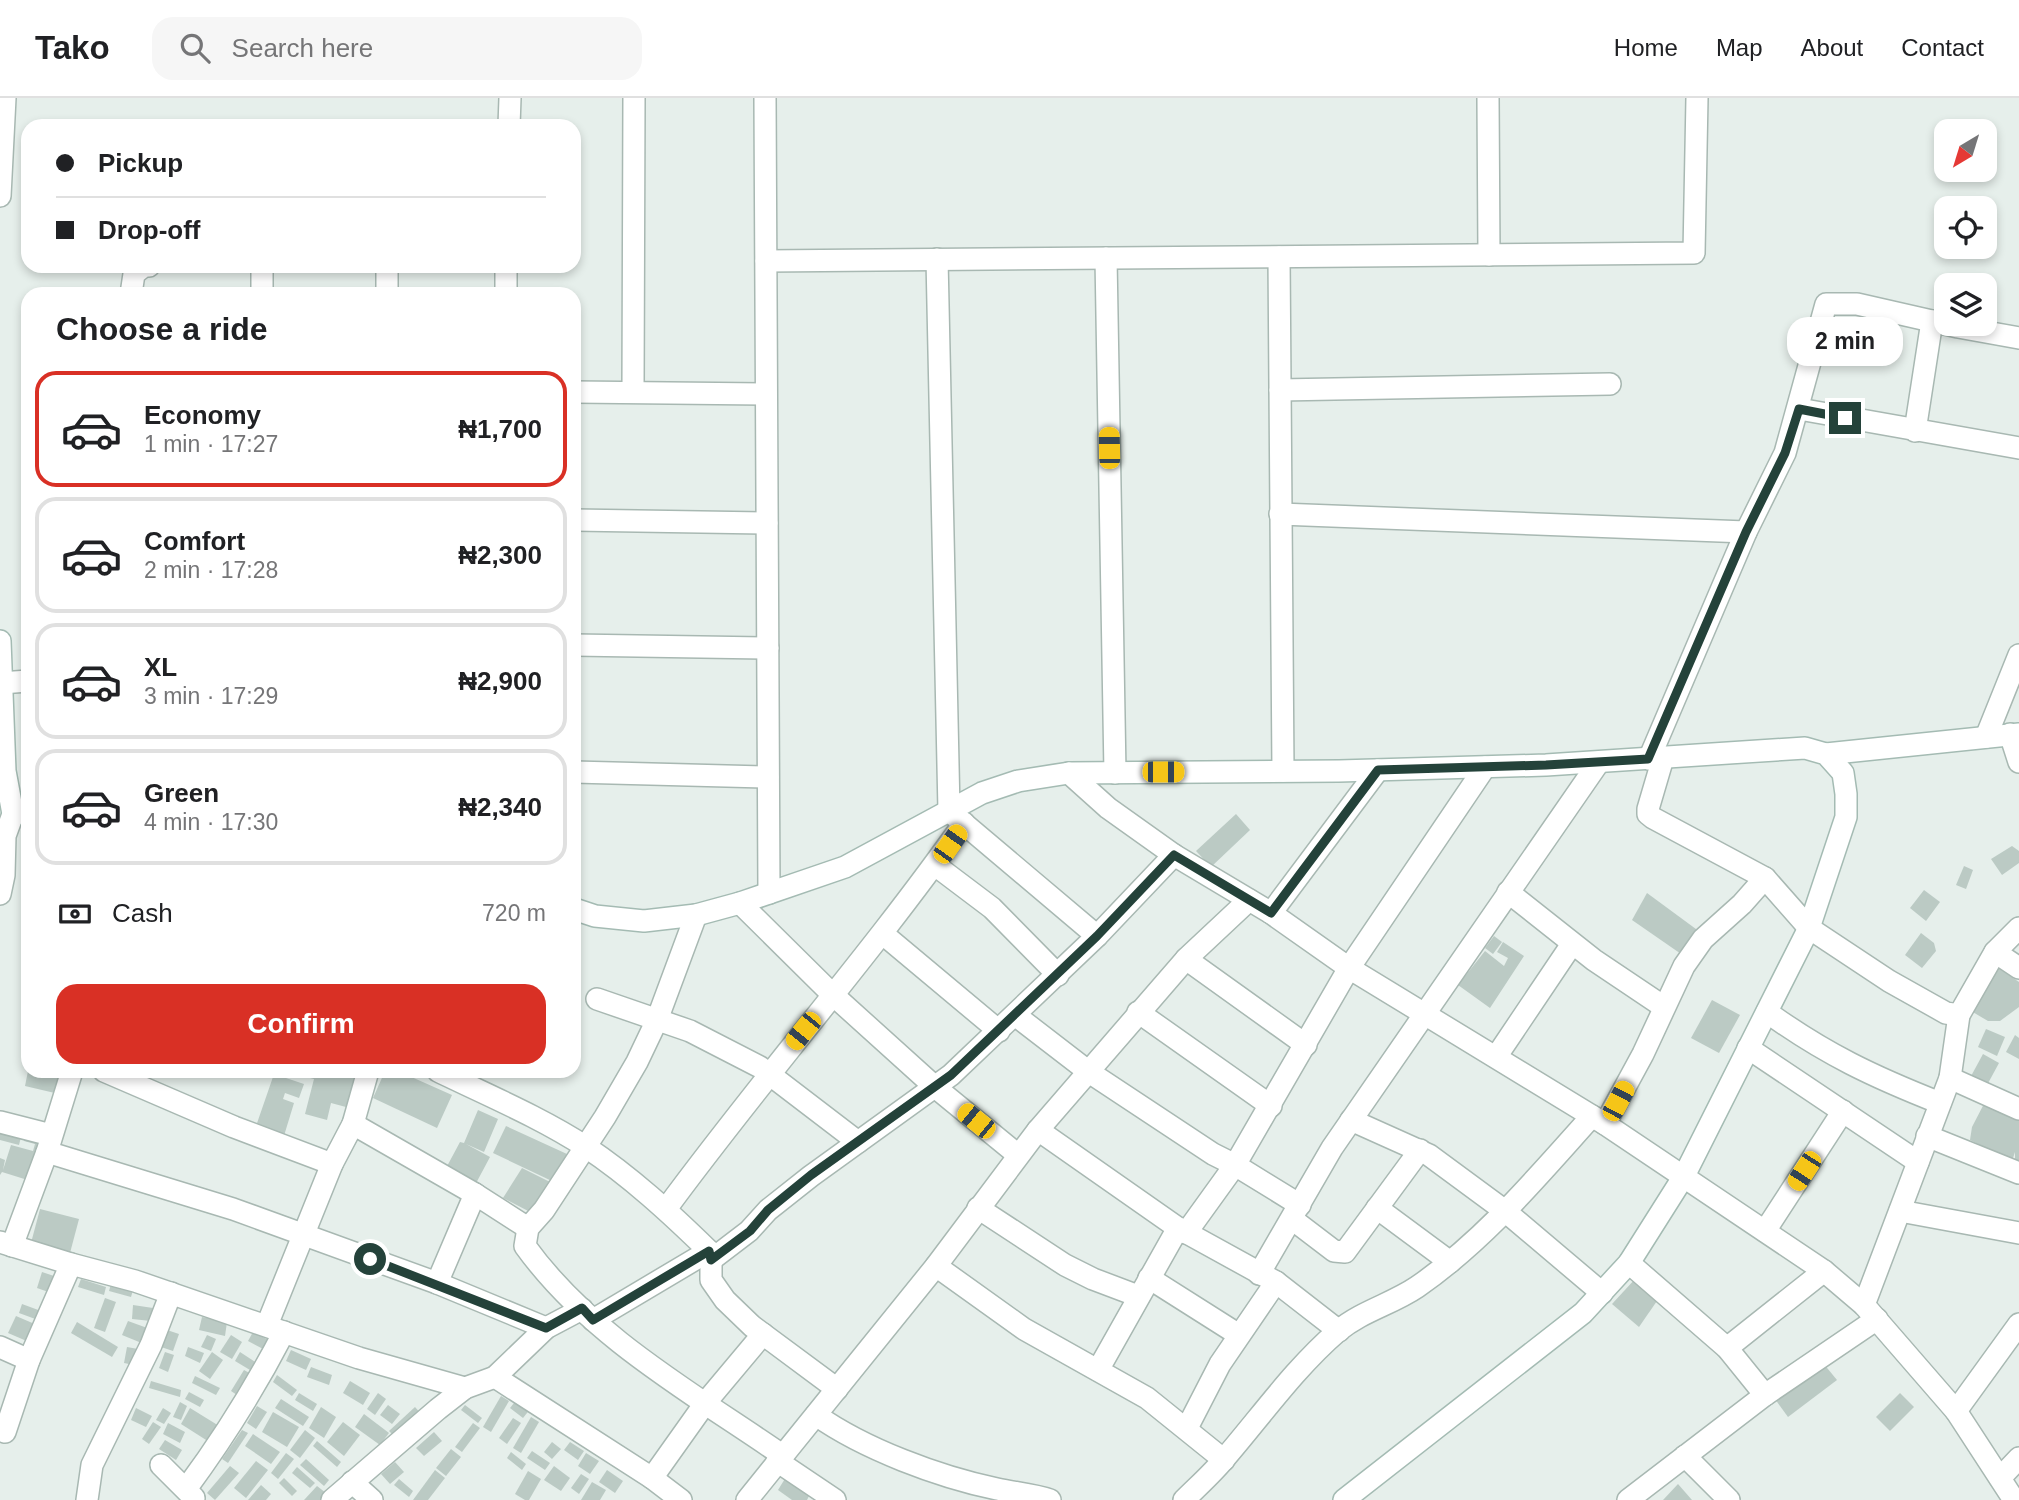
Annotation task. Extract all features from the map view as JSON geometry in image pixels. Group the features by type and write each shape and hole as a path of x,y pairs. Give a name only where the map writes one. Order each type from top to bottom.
{"street":[{"path":"0,196 5,98"},
{"path":"509,119 510,98"},
{"path":"633,392 634,98"},
{"path":"765,98 769,893"},
{"path":"1488,98 1489,255"},
{"path":"766,261 1694,253 1697,98"},
{"path":"1279,257 1283,771"},
{"path":"1106,258 1115,773"},
{"path":"666,1209 769,1073 883,934 935,865 957,817 937,260"},
{"path":"1959,1015 1946,1013 1898,986 1809,928 1765,878 1676,832 1648,814 1656,758 1746,532 1785,453 1826,304 1857,303 2019,338"},
{"path":"1915,431 1932,321"},
{"path":"1280,390 1610,384"},
{"path":"581,392 766,394"},
{"path":"1799,409 2019,448"},
{"path":"1280,514 1746,532"},
{"path":"581,520 767,523"},
{"path":"0,641 5,771 21,813 3,837 4,875 0,894"},
{"path":"581,645 768,648"},
{"path":"1986,737 2019,655"},
{"path":"1,683 21,682"},
{"path":"581,911 596,916 644,921 696,915 740,903 845,867 957,817 982,793 1018,781 1069,774 1485,767 1805,748 1826,754 2015,734 2019,762"},
{"path":"1344,1500 1583,1313 1629,1263 1684,1176 1809,928 1846,817 1843,773 1826,754"},
{"path":"1187,1429 1220,1364 1239,1335 1296,1212 1350,1120 1599,762"},
{"path":"1098,1370 1144,1287 1182,1231 1235,1165 1349,968 1485,767"},
{"path":"1271,913 1378,770"},
{"path":"581,772 768,777"},
{"path":"1069,774 1108,808 1174,855 1271,913 1349,968 1598,1120 1824,1271 1871,1312 1956,1411 2014,1500"},
{"path":"957,817 1097,936"},
{"path":"332,1500 465,1388 495,1377 546,1328 587,1314 710,1255 750,1231 768,1210 935,1087 999,1031 1097,936 1174,855"},
{"path":"935,865 992,908 1058,975"},
{"path":"1184,1500 1224,1460 1290,1380 1339,1331 1366,1313 1415,1289 1450,1262 1598,1120 1643,1054 1684,966 1703,939 1742,904 1765,878"},
{"path":"1508,892 1572,944 1664,1007"},
{"path":"747,1500 936,1266 1038,1130 1186,959 1249,900"},
{"path":"740,903 832,994 935,1087 1018,1155"},
{"path":"696,915 657,1020 637,1062 605,1118 544,1210 528,1228 525,1246 540,1266 618,1341 706,1402 835,1500"},
{"path":"1628,1500 1871,1312 1900,1211 1950,1078 1959,1015 1995,952 2019,928"},
{"path":"883,934 999,1031"},
{"path":"1496,1057 1572,944"},
{"path":"1995,952 2019,968"},
{"path":"1186,959 1306,1045"},
{"path":"597,999 691,1031 769,1073 858,1142"},
{"path":"1138,1012 1271,1105"},
{"path":"1767,1012 1837,1058 1940,1103"},
{"path":"1015,1015 1089,1072 1213,1154 1235,1165 1296,1212 1334,1251 1345,1252 1420,1150"},
{"path":"1748,1048 1918,1162"},
{"path":"70,1078 49,1144 6,1244 71,1265 135,1281 359,1358 465,1388"},
{"path":"120,1078 234,1127 332,1164"},
{"path":"161,1465 191,1495 248,1400 275,1329 304,1234 332,1164 353,1124 366,1078"},
{"path":"452,1078 585,1146 666,1209 710,1255 711,1280 715,1289 763,1334 837,1389"},
{"path":"1950,1078 2019,1108"},
{"path":"1765,1231 1843,1111"},
{"path":"1350,1120 1420,1150 1505,1211 1601,1293"},
{"path":"0,1122 49,1144 437,1283 546,1328"},
{"path":"353,1124 475,1194 528,1228"},
{"path":"1038,1130 1182,1231 1267,1278 1339,1331"},
{"path":"1927,1136 2019,1173"},
{"path":"437,1283 475,1194"},
{"path":"978,1208 1065,1265 1093,1279 1144,1287 1239,1335"},
{"path":"1377,1208 1450,1262"},
{"path":"1900,1211 2019,1233"},
{"path":"1629,1263 1727,1348 1765,1395"},
{"path":"5,1432 29,1360 71,1265"},
{"path":"936,1266 1024,1329 1147,1398 1224,1460"},
{"path":"1727,1348 1824,1271"},
{"path":"87,1500 92,1465 140,1368 171,1293"},
{"path":"1956,1411 2019,1324"},
{"path":"652,1478 706,1402 763,1334"},
{"path":"0,1347 29,1360"},
{"path":"495,1377 652,1478 681,1500"},
{"path":"816,1415 857,1440 915,1464 996,1489 1050,1500"},
{"path":"1685,1456 1729,1500"},
{"path":"2000,1478 2019,1458"},
{"path":"352,1482 372,1500"}],"building":[{"path":"1236,814 1250,830 1211,867 1196,851"},
{"path":"2012,846 2019,851 2019,863 2002,875 1991,859"},
{"path":"1964,866 1973,870 1966,889 1956,885"},
{"path":"1924,890 1940,902 1926,921 1910,908"},
{"path":"1647,893 1700,932 1684,956 1632,920"},
{"path":"1921,933 1934,943 1936,951 1922,968 1905,955"},
{"path":"1494,936 1502,942 1493,954 1485,948"},
{"path":"1503,942 1524,956 1490,1008 1458,985 1485,951 1504,966 1508,958 1497,952"},
{"path":"1998,968 2019,982 2019,1007 2000,1021 1988,1021 1971,1011"},
{"path":"1712,1000 1740,1015 1719,1053 1691,1038"},
{"path":"1986,1029 2005,1037 1997,1056 1978,1047"},
{"path":"2015,1035 2019,1038 2019,1059 2006,1052"},
{"path":"1983,1054 1999,1063 1986,1087 1970,1078"},
{"path":"27,1078 63,1078 59,1094 25,1086"},
{"path":"273,1078 286,1078 304,1084 299,1098 285,1093 283,1099 294,1103 283,1139 255,1129"},
{"path":"310,1078 354,1078 346,1107 331,1103 327,1120 305,1114 314,1079"},
{"path":"382,1078 414,1078 452,1095 437,1128 373,1098"},
{"path":"1987,1098 2019,1115 2019,1166 2015,1164 2015,1152 2012,1161 1970,1140 1972,1127"},
{"path":"478,1110 498,1119 484,1152 466,1144 490,1157 474,1187 445,1170 460,1142 464,1143"},
{"path":"506,1126 567,1154 554,1182 493,1153"},
{"path":"0,1127 22,1133 19,1145 0,1140"},
{"path":"23,1135 45,1141 34,1182 2,1172 0,1175 0,1158 5,1160 3,1170 11,1145 33,1151 35,1144 24,1141"},
{"path":"522,1168 554,1184 532,1213 503,1198"},
{"path":"40,1209 79,1219 70,1253 31,1243"},
{"path":"42,1272 63,1279 57,1295 37,1288"},
{"path":"1636,1278 1659,1298 1639,1327 1612,1304"},
{"path":"81,1279 106,1287 104,1295 78,1287"},
{"path":"111,1284 133,1290 131,1297 109,1291"},
{"path":"105,1298 116,1302 105,1332 94,1328"},
{"path":"22,1304 41,1311 38,1320 19,1313"},
{"path":"133,1305 153,1308 151,1321 132,1319"},
{"path":"16,1316 37,1325 29,1342 8,1333"},
{"path":"202,1317 227,1322 225,1336 199,1330"},
{"path":"128,1321 150,1329 144,1344 122,1335"},
{"path":"77,1322 118,1347 112,1357 71,1333"},
{"path":"167,1330 179,1334 173,1351 161,1347"},
{"path":"253,1332 274,1343 269,1352 248,1341"},
{"path":"207,1335 216,1339 211,1351 201,1347"},
{"path":"231,1335 242,1342 232,1359 220,1352"},
{"path":"127,1347 138,1349 134,1365 124,1363"},
{"path":"188,1347 204,1353 200,1363 185,1356"},
{"path":"291,1350 311,1359 306,1370 286,1361"},
{"path":"165,1352 174,1355 168,1372 159,1368"},
{"path":"212,1352 223,1360 210,1379 199,1371"},
{"path":"240,1352 260,1365 255,1373 235,1361"},
{"path":"1823,1363 1837,1380 1788,1417 1775,1399"},
{"path":"311,1367 332,1375 329,1385 307,1377"},
{"path":"244,1370 253,1375 240,1397 231,1391"},
{"path":"277,1375 297,1390 292,1396 273,1382"},
{"path":"195,1376 220,1388 216,1395 192,1383"},
{"path":"151,1381 181,1390 180,1397 149,1388"},
{"path":"350,1381 370,1393 363,1405 343,1393"},
{"path":"189,1392 204,1400 200,1407 185,1399"},
{"path":"299,1393 317,1404 313,1411 295,1400"},
{"path":"378,1393 386,1399 375,1415 367,1409"},
{"path":"1900,1393 1914,1407 1890,1431 1876,1417"},
{"path":"501,1396 509,1401 491,1432 483,1427"},
{"path":"518,1398 531,1408 523,1418 510,1408"},
{"path":"281,1399 309,1417 303,1426 275,1408"},
{"path":"180,1402 187,1406 181,1420 173,1417"},
{"path":"388,1405 400,1414 392,1424 380,1415"},
{"path":"465,1405 482,1418 478,1423 461,1410"},
{"path":"257,1406 267,1412 256,1429 247,1423"},
{"path":"321,1407 336,1417 324,1438 309,1428"},
{"path":"415,1407 422,1415 396,1438 389,1431"},
{"path":"136,1408 152,1416 146,1427 131,1420"},
{"path":"163,1408 171,1413 164,1424 156,1420"},
{"path":"190,1408 224,1429 214,1445 181,1424"},
{"path":"273,1412 299,1427 287,1447 262,1432"},
{"path":"364,1414 389,1433 380,1445 355,1427"},
{"path":"531,1417 539,1422 521,1453 513,1448"},
{"path":"513,1418 521,1423 507,1444 499,1438"},
{"path":"153,1422 161,1427 149,1444 142,1439"},
{"path":"343,1422 360,1435 344,1456 327,1442"},
{"path":"168,1423 185,1432 180,1443 163,1434"},
{"path":"473,1423 480,1428 462,1452 455,1447"},
{"path":"242,1430 248,1433 228,1463 222,1459"},
{"path":"305,1430 315,1438 300,1458 290,1450"},
{"path":"434,1432 442,1441 424,1456 416,1448"},
{"path":"253,1434 280,1452 271,1464 245,1446"},
{"path":"165,1440 182,1450 176,1460 159,1449"},
{"path":"317,1441 341,1462 337,1467 313,1446"},
{"path":"552,1442 561,1449 552,1459 544,1452"},
{"path":"570,1442 584,1451 578,1460 564,1450"},
{"path":"451,1449 461,1457 446,1476 436,1468"},
{"path":"532,1451 550,1463 545,1470 527,1458"},
{"path":"511,1452 526,1464 522,1470 507,1458"},
{"path":"286,1453 294,1459 278,1479 271,1473"},
{"path":"586,1453 599,1461 590,1474 578,1466"},
{"path":"306,1459 329,1480 324,1486 300,1465"},
{"path":"256,1461 268,1470 246,1498 234,1488"},
{"path":"395,1462 404,1472 390,1484 381,1474"},
{"path":"230,1466 239,1473 215,1500 207,1493"},
{"path":"554,1466 570,1478 561,1491 544,1480"},
{"path":"297,1467 315,1483 310,1488 292,1473"},
{"path":"435,1470 445,1478 428,1500 413,1500"},
{"path":"607,1470 623,1481 615,1493 599,1482"},
{"path":"528,1471 541,1479 529,1500 525,1500 515,1494"},
{"path":"581,1474 589,1479 579,1494 571,1488"},
{"path":"786,1477 809,1496 807,1500 792,1500 778,1490"},
{"path":"284,1478 297,1491 292,1496 279,1483"},
{"path":"399,1479 413,1491 409,1497 394,1485"},
{"path":"592,1482 606,1490 600,1500 581,1500"},
{"path":"1678,1484 1692,1500 1663,1500"},
{"path":"261,1485 271,1494 266,1500 248,1500"},
{"path":"317,1486 326,1493 320,1500 304,1500"}],"route":[{"path":"370,1259 437,1283 546,1328 582,1308 593,1320 709,1251 711,1260 729,1248 750,1231 768,1210 811,1175 951,1075 1097,936 1174,855 1271,913 1378,770 1648,759 1746,532 1785,453 1799,409 1845,418"}]}
